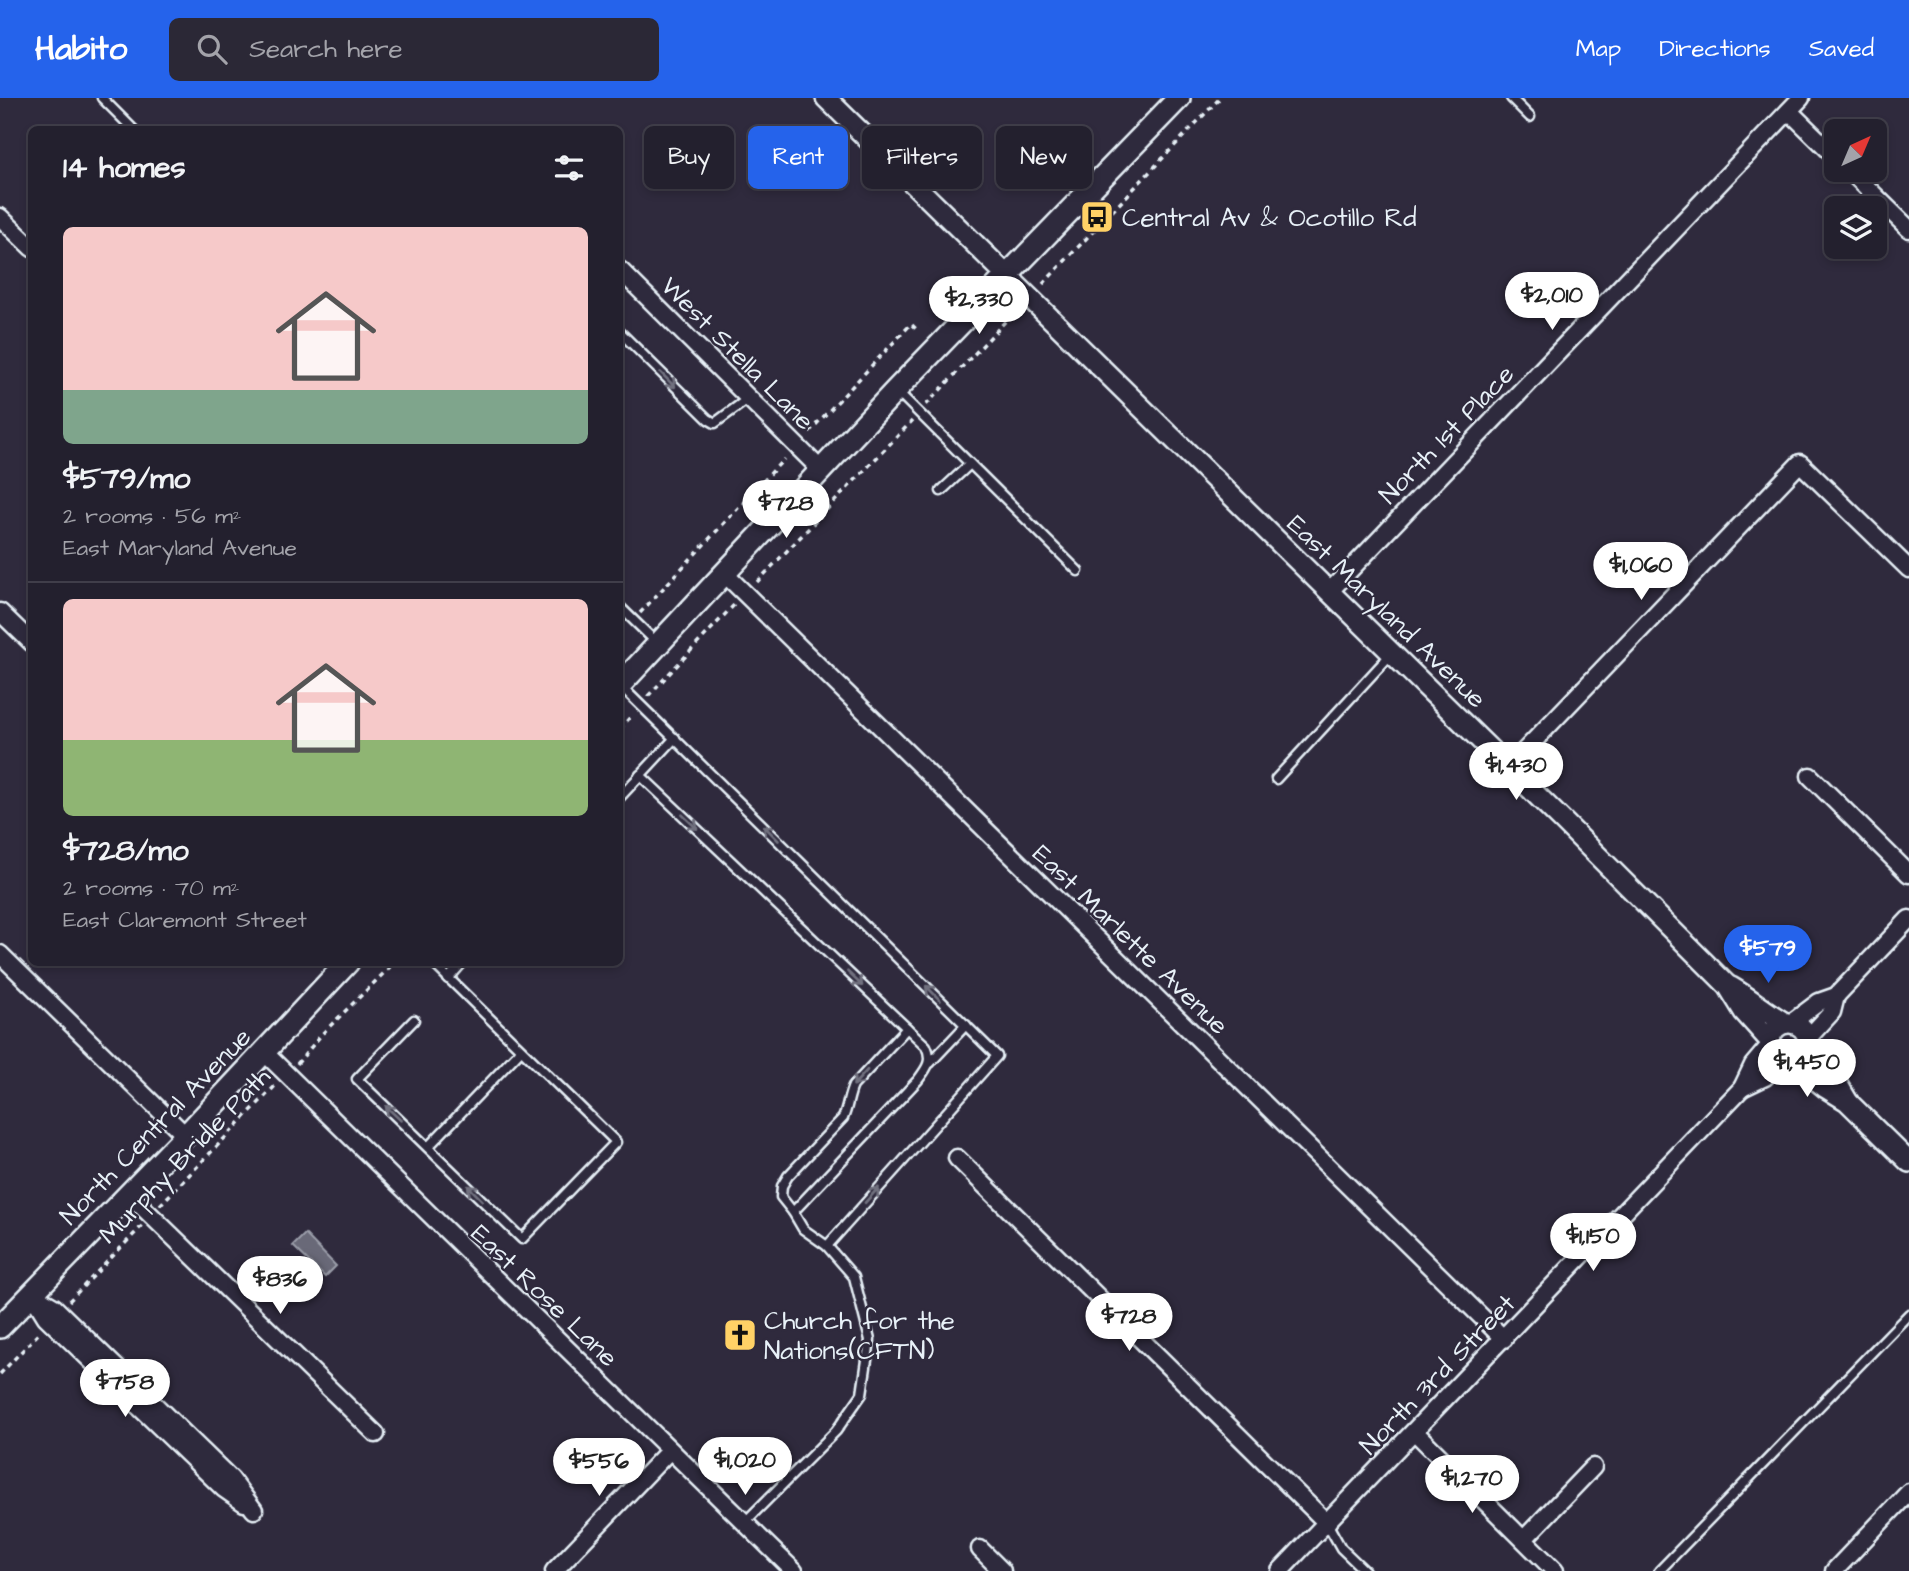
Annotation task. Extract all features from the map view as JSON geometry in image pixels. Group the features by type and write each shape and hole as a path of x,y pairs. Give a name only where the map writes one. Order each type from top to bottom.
{"main road":[{"path":"623,682 896,390 1179,98"},
{"name":"North Central Avenue","path":"0,1327 186,1136 344,966"}],"street":[{"name":"East Maryland Avenue","path":"826,98 1509,767 1728,986 1744,1012 1779,1052 1847,1101 1909,1162"},
{"name":"North 1st Place","path":"1329,592 1801,98"},
{"path":"1789,111 1824,145"},
{"path":"1861,182 1909,229"},
{"path":"0,217 28,244"},
{"name":"West Stella Lane","path":"623,273 822,471"},
{"path":"1509,767 1800,463 1909,569"},
{"name":"East Marlette Avenue","path":"724,575 1504,1339"},
{"path":"0,612 28,639"},
{"path":"1810,776 1909,874"},
{"path":"1836,996 1832,1013 1808,1041 1801,1057 1779,1052 1776,1027 1788,1023 1819,1002 1836,996 1909,919"},
{"path":"0,954 186,1136"},
{"name":"East Maryland Avenue","path":"1728,986 1755,1000 1772,1015 1802,1027 1808,1041 1847,1101"},
{"name":"East Rose Lane","path":"264,1052 794,1571"},
{"name":"North 3rd Street","path":"1280,1571 1742,1088 1753,1065 1779,1052"},
{"path":"957,1158 1326,1523"},
{"path":"129,1194 376,1434"},
{"path":"32,1294 144,1403 224,1489 254,1510 231,1479 144,1403"},
{"path":"1415,1432 1555,1571"},
{"path":"554,1571 670,1450"},
{"path":"1524,1539 1593,1467"},
{"path":"1836,1570 1909,1492"},
{"path":"980,1549 1002,1571"}],"lane":[{"path":"102,98 130,126"},
{"path":"1511,98 1530,117"},
{"path":"623,335 708,419 715,422 724,418 749,398"},
{"path":"896,390 1078,571"},
{"path":"941,491 970,464"},
{"path":"623,610 658,644"},
{"path":"1276,779 1392,653"},
{"path":"623,688 997,1056 827,1246"},
{"path":"623,794 675,738"},
{"path":"640,775 926,1046 930,1063"},
{"path":"414,1020 357,1079 522,1240 616,1142 436,966"},
{"path":"448,979 459,966"},
{"path":"793,1212 918,1080 930,1063 966,1025"},
{"path":"744,1522 836,1431 862,1394 870,1340 854,1277 827,1246 803,1228 781,1198 782,1186 788,1176 843,1118 853,1086 907,1028"},
{"path":"428,1147 521,1049"},
{"path":"1659,1571 1909,1314"},
{"path":"1326,1523 1341,1548 1365,1571"}],"path":[{"path":"1048,279 1220,98"},
{"path":"623,726 744,594 1006,320"},
{"path":"809,432 911,324 918,331"},
{"path":"633,620 784,460"},
{"name":"Murphy Bridle Path","path":"0,1374 223,1138 287,1075 322,1034 391,966"}],"water":[{"path":"305,1234 336,1266 325,1277 293,1246"}],"place":[{"name":"Central Av & Ocotillo Rd","path":"1097,217"},
{"name":"Church for the Nations(CFTN)","path":"740,1335"}]}
